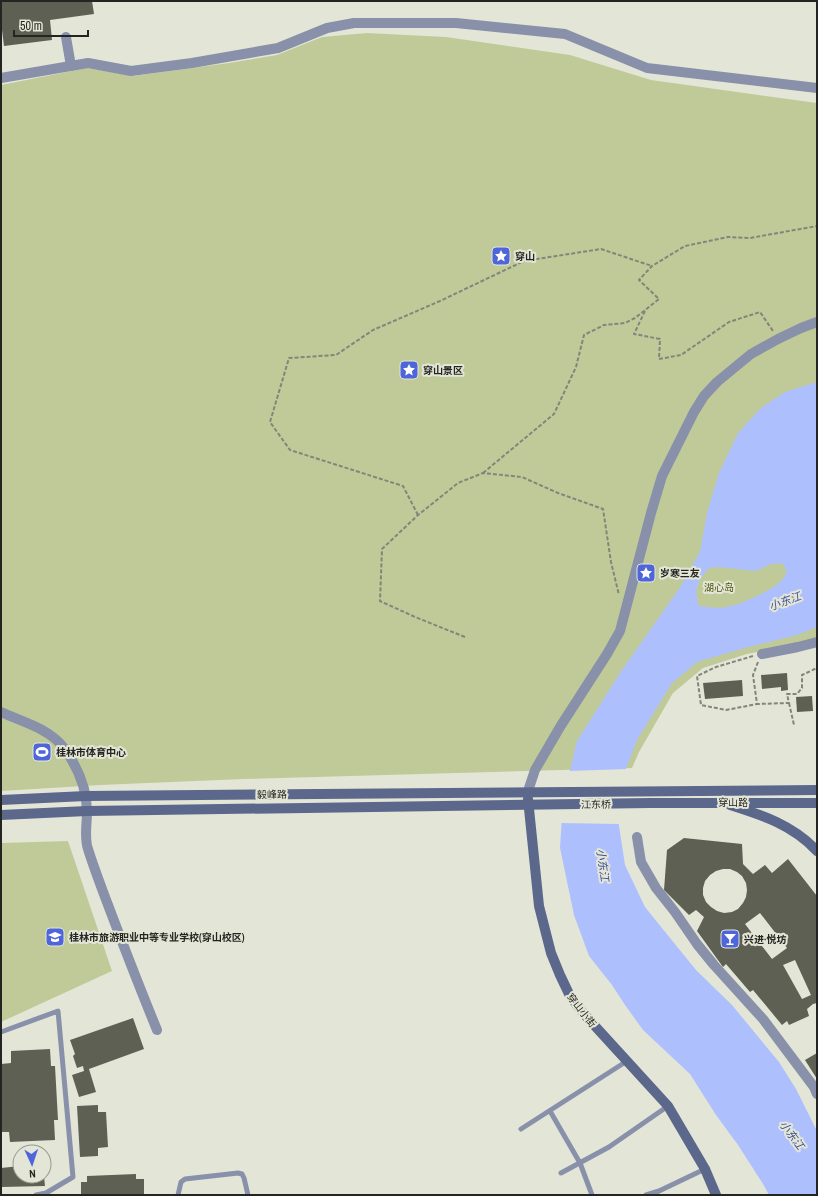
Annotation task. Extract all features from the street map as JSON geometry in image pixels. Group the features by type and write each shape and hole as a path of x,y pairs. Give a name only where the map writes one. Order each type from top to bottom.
{"main road":[{"name":"穿山路","path":"650,791 817,790"},
{"name":"穿山小街","path":"528,791 528,804 539,906 551,953 570,996 597,1030 668,1106 705,1169 716,1195"},
{"name":"毅峰路","path":"1,800 86,796 543,791"},
{"name":"江东桥","path":"543,791 650,791"},
{"path":"721,802 776,821 797,834 817,851"},
{"name":"穿山路","path":"650,803 817,803"},
{"name":"江东桥","path":"542,804 650,803"},
{"name":"毅峰路","path":"1,816 87,811 542,804"}],"street":[{"path":"1,78 88,63 131,71 192,63 278,48 327,28 354,23 456,23 565,34 647,68 817,88"},
{"path":"66,37 71,66"},
{"path":"528,791 535,770 620,631 650,513 662,476 694,412 704,396 717,382 751,354 778,339 817,322"},
{"path":"762,654 817,642"},
{"path":"1,712 38,728 54,738 63,746 78,771 86,796 87,846 126,954 157,1030"},
{"path":"638,837 641,862 656,888 701,949 763,1019 814,1087 817,1094"}],"lane":[{"path":"1,1032 58,1011 73,1177 46,1193 36,1195"},
{"path":"521,1129 627,1061"},
{"path":"561,1173 609,1147 668,1106"},
{"path":"550,1111 580,1163 592,1195"},
{"path":"646,1195 660,1193 705,1169"},
{"path":"178,1195 181,1182 185,1179 238,1173 242,1174 244,1178 248,1195"}],"path":[{"path":"465,637 380,601 382,549 418,515 458,483 483,473 554,414 576,367 584,335 604,325 625,324 636,318 659,299 639,280 652,266 684,246 728,237 750,238 817,226"},
{"path":"418,515 403,486 290,450 270,422 290,358 336,355 373,330 524,261 601,249 652,266"},
{"path":"646,310 634,334 660,339 659,359 681,355 729,322 760,312 778,339"},
{"path":"483,473 522,477 558,493 603,509 611,562 625,616"},
{"path":"757,704 753,675 762,654"},
{"path":"762,654 716,667 697,676 700,705 726,710 757,704 789,703"},
{"path":"794,725 787,694 797,694 802,688 802,675 817,668"}],"green space":[{"name":"穿山景区","path":"367,33 446,37 570,55 651,80 817,103 817,638 799,644 747,654 703,668 673,693 639,752 632,768 243,779 1,791 1,85 87,68 133,76 229,63 277,55 322,37"},
{"path":"68,841 112,971 1,1022 1,843"}],"water":[{"name":"小东江","path":"817,382 817,627 797,635 697,662 672,683 637,740 621,782 619,826 625,865 645,907 696,970 732,1005 779,1062 796,1089 817,1131 817,1195 769,1195 738,1145 716,1115 690,1074 643,1030 612,985 589,956 574,915 560,848 563,799 577,741 622,670 679,589 700,552 707,513 719,473 738,433 761,408 785,392","holes":["782,563 787,571 783,579 777,585 764,593 732,606 724,608 699,606 696,595 699,581 709,568 719,567 756,571 771,564"]}],"pier":[{"path":"628,769 623,783 621,824 560,823 561,799 568,771"}],"building":[{"path":"1,1 92,1 94,14 50,20 52,40 4,46 1,22"},
{"path":"787,673 788,690 781,691 781,687 762,689 761,675"},
{"path":"742,680 743,696 705,699 703,683"},
{"path":"812,696 813,711 797,712 796,697"},
{"name":"兴进·悦坊","path":"684,838 742,844 743,864 753,874 765,865 772,873 788,859 817,896 817,1003 813,1004 807,1009 809,1016 789,1025 787,1021 782,1025 753,990 750,992 726,964 723,967 697,931 704,917 696,910 689,915 664,890 667,850","holes":["723,869 730,869 742,876 746,883 747,890 746,897 738,909 732,912 724,913 711,907 706,902 703,895 705,881 710,875","760,913 787,948 772,959 745,924","795,960 811,995 802,999 783,965"]},
{"path":"133,1018 144,1049 89,1069 96,1092 79,1097 72,1075 84,1071 83,1066 77,1068 73,1056 75,1054 70,1040"},
{"path":"50,1049 51,1066 55,1066 58,1120 54,1120 55,1140 10,1142 9,1132 1,1132 1,1064 11,1063 11,1051"},
{"path":"817,1053 817,1079 805,1060"},
{"path":"98,1105 98,1112 106,1112 108,1147 98,1148 98,1156 80,1157 77,1106"},
{"path":"12,1167 12,1184 45,1184 45,1186 2,1187 1,1191 1,1168"},
{"path":"136,1174 136,1179 144,1179 144,1195 81,1195 81,1182 87,1182 87,1176"}],"place":[{"name":"穿山","path":"501,256"},
{"name":"穿山景区","path":"409,370"},
{"name":"岁寒三友","path":"646,573"},
{"name":"桂林市体育中心","path":"42,752"},
{"name":"桂林市旅游职业中等专业学校(穿山校区)","path":"55,937"},
{"name":"兴进·悦坊","path":"730,939"}],"park label":[{"name":"湖心岛","path":"719,587"}]}
